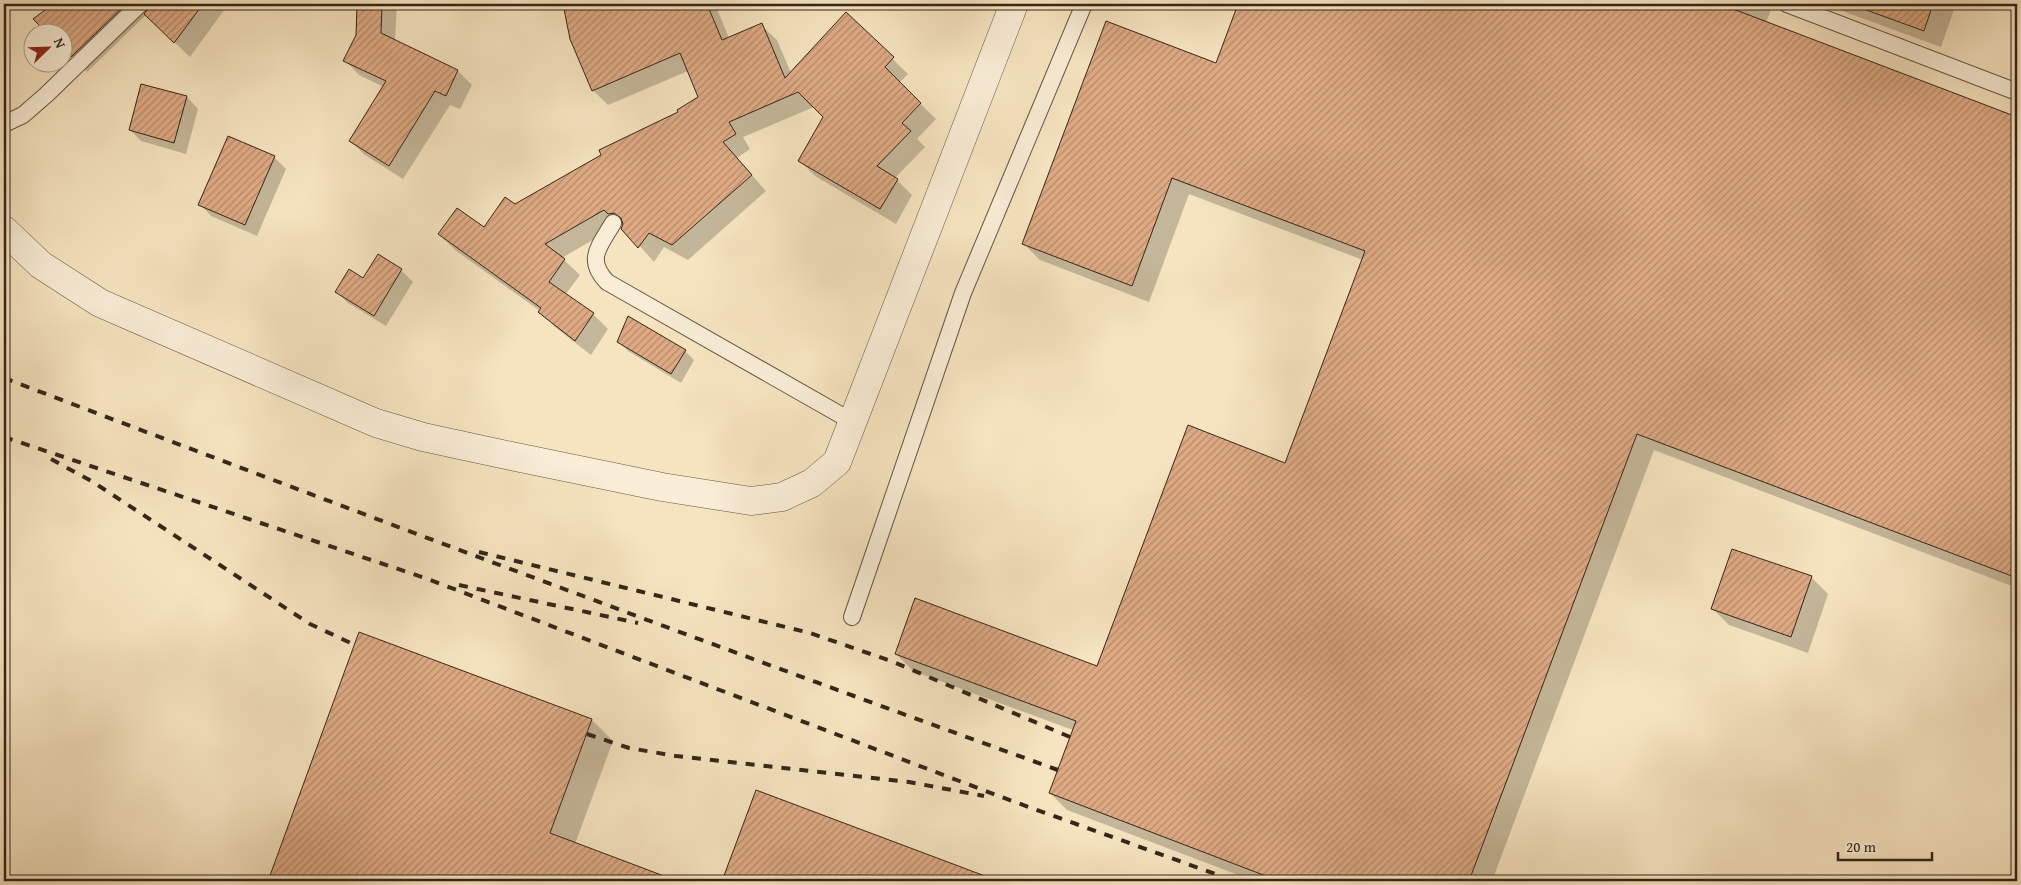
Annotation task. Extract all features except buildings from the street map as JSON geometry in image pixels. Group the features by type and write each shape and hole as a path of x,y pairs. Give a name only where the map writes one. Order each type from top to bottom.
{"street":[{"path":"4,230 41,265 100,303 376,423 424,437 662,487 751,501 782,497 812,483 837,462 1014,4"}],"lane":[{"path":"4,124 23,115 46,96 140,4"},
{"path":"852,617 963,293 1084,4"},
{"path":"1787,4 2017,92"},
{"path":"613,223 597,252 594,262 598,273 607,282 853,422"}],"railway":[{"path":"4,378 530,576 1058,770"},
{"path":"4,437 425,578 1012,801 1235,881"},
{"path":"51,459 93,482 310,624 355,645"},
{"path":"479,552 810,633 891,661 1070,737"},
{"path":"459,585 638,623"},
{"path":"587,734 629,748 676,756 909,782 984,796"}]}
